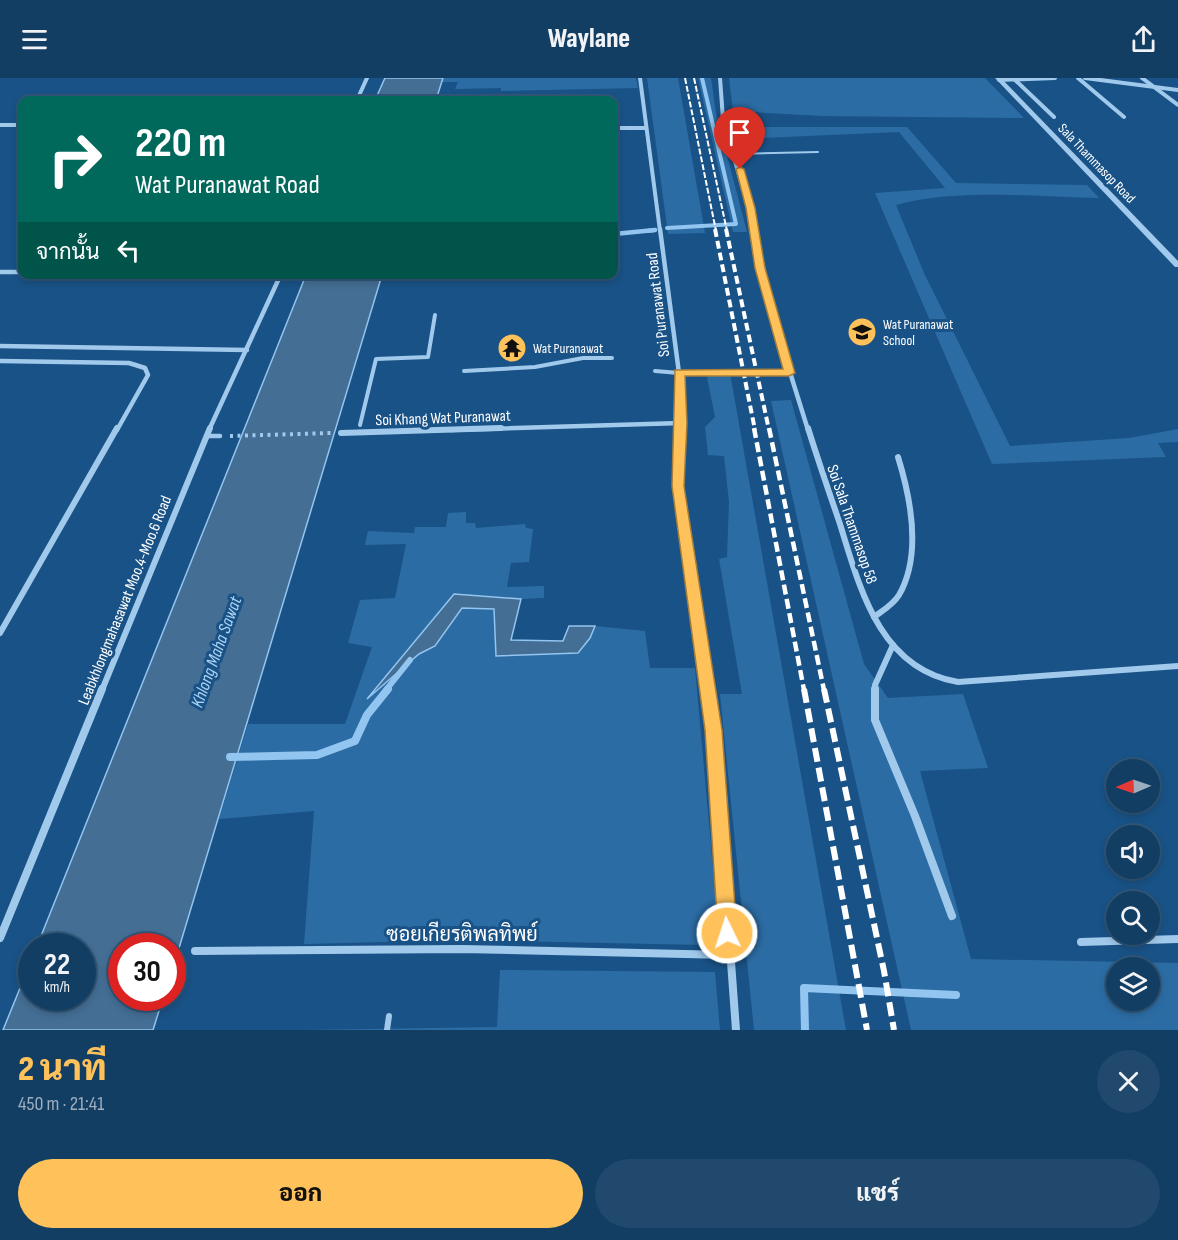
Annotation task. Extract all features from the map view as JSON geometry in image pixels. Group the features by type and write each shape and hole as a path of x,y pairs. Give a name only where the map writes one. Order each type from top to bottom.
{"street":[{"path":"359,96 367,78"},
{"name":"Soi Puranawat Road","path":"640,78 679,373 681,423 678,486 714,730 735,1030"},
{"name":"Soi Sala Thammasop 58","path":"720,78 723,118 750,208 760,268 789,373 838,520 855,580 874,617 893,645 921,673 940,680 958,682 1178,666"},
{"path":"998,79 1055,78"},
{"path":"1078,78 1124,117"},
{"path":"1085,78 1178,90"},
{"path":"1142,78 1178,105"},
{"name":"Sala Thammasop Road","path":"998,79 1178,265"},
{"path":"1013,79 1054,117"},
{"path":"0,125 18,125"},
{"path":"618,128 646,128"},
{"path":"0,272 18,272"},
{"name":"Leabkhlongmahasawat Moo.4-Moo.6 Road","path":"0,938 206,436 280,279"},
{"path":"0,346 247,350"},
{"path":"0,361 129,363 145,368 148,375 0,633"},
{"path":"679,373 789,373"},
{"name":"Soi Khang Wat Puranawat","path":"341,433 681,423"},
{"path":"874,617 898,598 906,573 911,511 898,457"},
{"path":"893,645 875,685 875,720 915,816 952,916"},
{"path":"1081,942 1178,939"},
{"name":"ซอยเกียรติพลทิพย์","path":"195,951 462,949 729,955"}],"lane":[{"path":"735,154 818,152"},
{"path":"360,425 376,359 428,357 435,315"},
{"path":"464,371 534,367 583,358 612,358"},
{"path":"655,371 679,373"},
{"path":"206,436 220,436"},
{"path":"387,1030 389,1016"}],"path":[{"path":"220,436 341,433"}],"shaded area":[{"path":"443,78 636,78 638,88 501,91 501,88 455,89 458,82 442,82"},
{"path":"647,78 678,78 705,233 668,234"},
{"path":"698,78 711,78 716,113 747,232 733,232"},
{"path":"729,78 985,78 1024,118 822,116 733,111"},
{"path":"736,127 907,127 956,183 1087,185 1099,198 970,195 919,200 896,205 924,273 1010,446 1129,438 1178,429 1178,442 1158,443 1166,457 992,464 875,193 945,188 899,132 739,139"},
{"path":"715,373 730,373 846,1030 754,1030 720,694 742,694 719,559 727,557 729,502 724,456 708,455 705,427 715,417 707,377"},
{"path":"791,400 864,664 888,698 963,694 988,768 920,771 971,959 1106,962 1106,1011 1160,1011 1160,963 1178,963 1178,1030 911,1030 771,401"},
{"path":"466,512 466,523 475,523 476,528 525,524 526,528 533,529 529,562 511,563 507,587 544,586 544,598 521,599 454,594 371,695 419,654 435,645 462,608 494,609 496,655 590,638 595,626 645,631 650,668 695,668 719,935 704,945 463,940 304,944 314,811 219,819 248,724 345,724 372,647 348,643 360,600 395,598 406,544 365,545 368,531 414,533 415,527 446,527 448,513"},
{"path":"500,970 715,972 720,1030 303,1030 497,1027"}],"water":[{"path":"385,78 443,78 437,96 377,96"},
{"name":"Khlong Maha Sawat","path":"304,279 381,279 184,933 108,933 108,1011 159,1011 153,1030 3,1030 18,993 18,1011 96,1011 96,933 42,933"},
{"path":"454,594 521,599 511,640 563,641 569,626 595,626 590,638 578,653 496,656 494,609 462,608 435,646 419,654 367,699"}],"waterway":[{"path":"667,228 736,224 702,78"},
{"path":"618,234 655,230 647,231"},
{"path":"386,690 410,660"},
{"path":"230,757 317,755 355,741 367,715 388,689"},
{"path":"805,1030 804,988 956,995"}],"railway":[{"path":"685,78 716,231"},
{"path":"694,78 727,231"},
{"path":"715,229 755,430"},
{"path":"726,229 769,430"},
{"path":"754,428 804,690"},
{"path":"769,428 824,690"},
{"path":"804,689 867,1030"},
{"path":"824,689 884,971 894,1030"}],"place":[{"name":"Wat Puranawat School","path":"862,332"},
{"name":"Wat Puranawat","path":"512,348"}],"route":[{"path":"727,933 714,730 678,486 681,423 679,373 789,373 760,268 750,208 740,169"}]}
